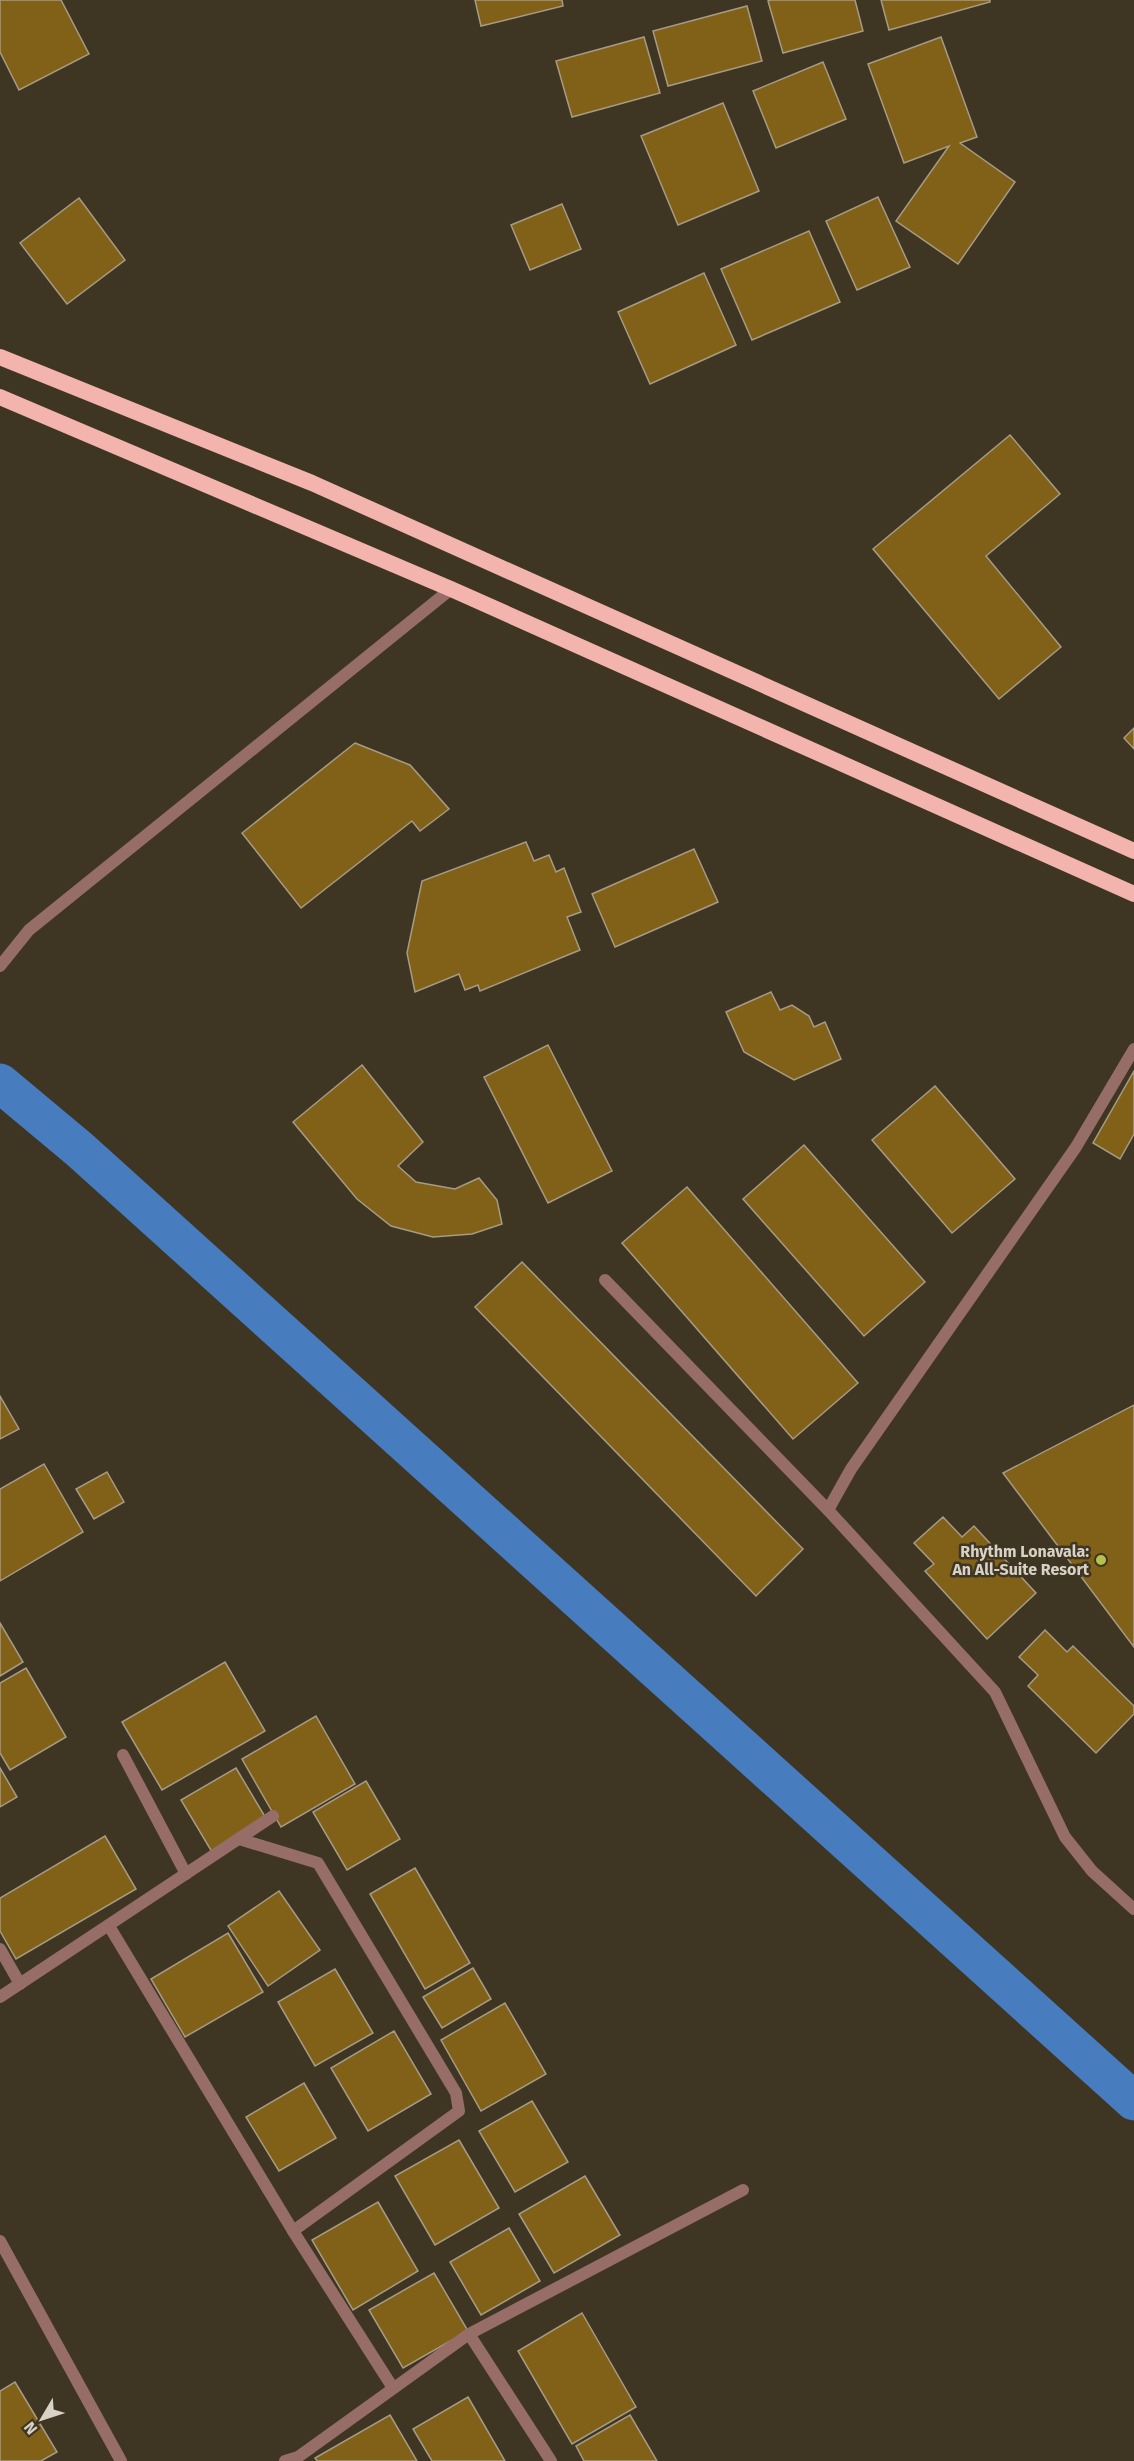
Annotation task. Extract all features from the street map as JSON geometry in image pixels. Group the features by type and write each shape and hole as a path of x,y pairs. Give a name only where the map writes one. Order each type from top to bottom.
{"highway":[{"path":"0,357 312,483 1134,851"},
{"path":"0,397 451,589 1134,894"}],"street":[{"path":"0,966 29,930 451,589"},
{"path":"828,1510 851,1469 1076,1147 1134,1049"},
{"path":"605,1280 828,1510 995,1692 1065,1837 1092,1871 1134,1909"},
{"path":"123,1755 186,1874"},
{"path":"0,1997 273,1816"},
{"path":"239,1839 318,1863 456,2093 459,2111 292,2231"},
{"path":"109,1926 292,2231 393,2388"},
{"path":"0,1949 20,1984"},
{"path":"285,2461 299,2459 469,2334 743,2190"},
{"path":"0,2241 122,2461"},
{"path":"469,2334 550,2461"}],"building":[{"path":"0,0 61,0 89,54 19,90 0,52"},
{"path":"475,0 562,0 563,6 481,26"},
{"path":"855,0 863,31 783,53 768,1"},
{"path":"881,0 990,0 990,2 889,30"},
{"path":"747,6 762,61 668,86 653,31"},
{"path":"644,37 660,93 572,117 556,61"},
{"path":"941,37 977,137 960,143 1015,182 958,264 896,221 949,146 904,163 868,64"},
{"path":"823,62 846,119 776,148 753,91"},
{"path":"723,103 759,191 678,225 641,136"},
{"path":"878,197 910,267 857,290 826,221"},
{"path":"79,198 125,260 67,304 20,243"},
{"path":"562,204 581,249 530,270 511,225"},
{"path":"809,231 840,302 752,340 721,269"},
{"path":"704,273 736,345 650,384 618,312"},
{"path":"1010,435 1060,494 986,556 1061,647 999,699 873,549"},
{"path":"1134,728 1134,749 1124,738"},
{"path":"355,743 410,765 449,809 420,831 412,821 301,908 242,833"},
{"path":"526,842 534,861 549,855 556,872 564,868 581,912 567,917 580,950 480,991 478,985 465,990 459,974 415,992 407,953 422,881"},
{"path":"694,849 718,902 615,947 592,894"},
{"path":"771,992 780,1010 792,1005 809,1016 814,1027 825,1022 841,1059 794,1080 744,1052 726,1012"},
{"path":"548,1045 612,1171 548,1203 484,1077"},
{"path":"362,1065 423,1142 398,1166 416,1182 455,1189 479,1178 497,1200 502,1224 472,1234 433,1237 391,1226 357,1199 293,1122"},
{"path":"1134,1071 1134,1134 1120,1159 1093,1143"},
{"path":"935,1086 1015,1179 952,1233 872,1140"},
{"path":"804,1145 925,1282 864,1336 743,1199"},
{"path":"687,1187 858,1383 793,1439 622,1243"},
{"path":"522,1262 803,1549 756,1596 475,1307"},
{"path":"0,1396 19,1429 0,1439"},
{"name":"Rhythm Lonavala: An All-Suite Resort","path":"1134,1405 1134,1647 1003,1473"},
{"path":"44,1464 83,1532 0,1581 0,1489"},
{"path":"107,1472 124,1502 94,1519 76,1489"},
{"path":"943,1517 962,1537 974,1526 1036,1593 987,1639 925,1571 934,1564 914,1543"},
{"path":"0,1623 23,1662 0,1676"},
{"path":"1045,1630 1067,1652 1073,1646 1134,1706 1134,1714 1096,1753 1028,1686 1038,1675 1019,1657"},
{"path":"225,1662 265,1731 162,1790 122,1722"},
{"path":"26,1668 66,1737 10,1770 0,1753 0,1683"},
{"path":"316,1716 355,1784 281,1827 242,1759"},
{"path":"0,1768 17,1797 0,1807"},
{"path":"236,1768 267,1820 212,1852 181,1800"},
{"path":"366,1781 400,1839 347,1870 313,1812"},
{"path":"105,1836 136,1889 16,1959 0,1931 0,1898"},
{"path":"415,1868 470,1963 425,1989 370,1894"},
{"path":"279,1891 320,1950 268,1986 228,1926"},
{"path":"228,1933 263,1992 185,2037 151,1979"},
{"path":"473,1968 491,1999 442,2028 423,1997"},
{"path":"335,1969 373,2033 315,2066 278,2002"},
{"path":"505,2003 546,2074 481,2111 441,2040"},
{"path":"394,2031 431,2094 368,2131 331,2068"},
{"path":"304,2083 336,2138 279,2171 246,2117"},
{"path":"532,2101 568,2162 515,2192 479,2131"},
{"path":"459,2140 499,2208 435,2245 395,2176"},
{"path":"585,2176 620,2235 554,2273 519,2214"},
{"path":"378,2202 418,2271 353,2310 312,2240"},
{"path":"509,2228 540,2281 481,2315 450,2262"},
{"path":"434,2273 468,2331 403,2368 369,2310"},
{"path":"582,2313 636,2407 572,2444 518,2351"},
{"path":"15,2382 57,2452 41,2461 0,2461 0,2391"},
{"path":"468,2397 505,2461 432,2461 413,2429"},
{"path":"390,2415 417,2461 317,2461 315,2458"},
{"path":"630,2415 657,2461 584,2461 576,2446"}],"waterway":[{"path":"0,1083 79,1149 1134,2101"}],"place":[{"name":"Rhythm Lonavala: An All-Suite Resort","path":"1101,1560"}]}
